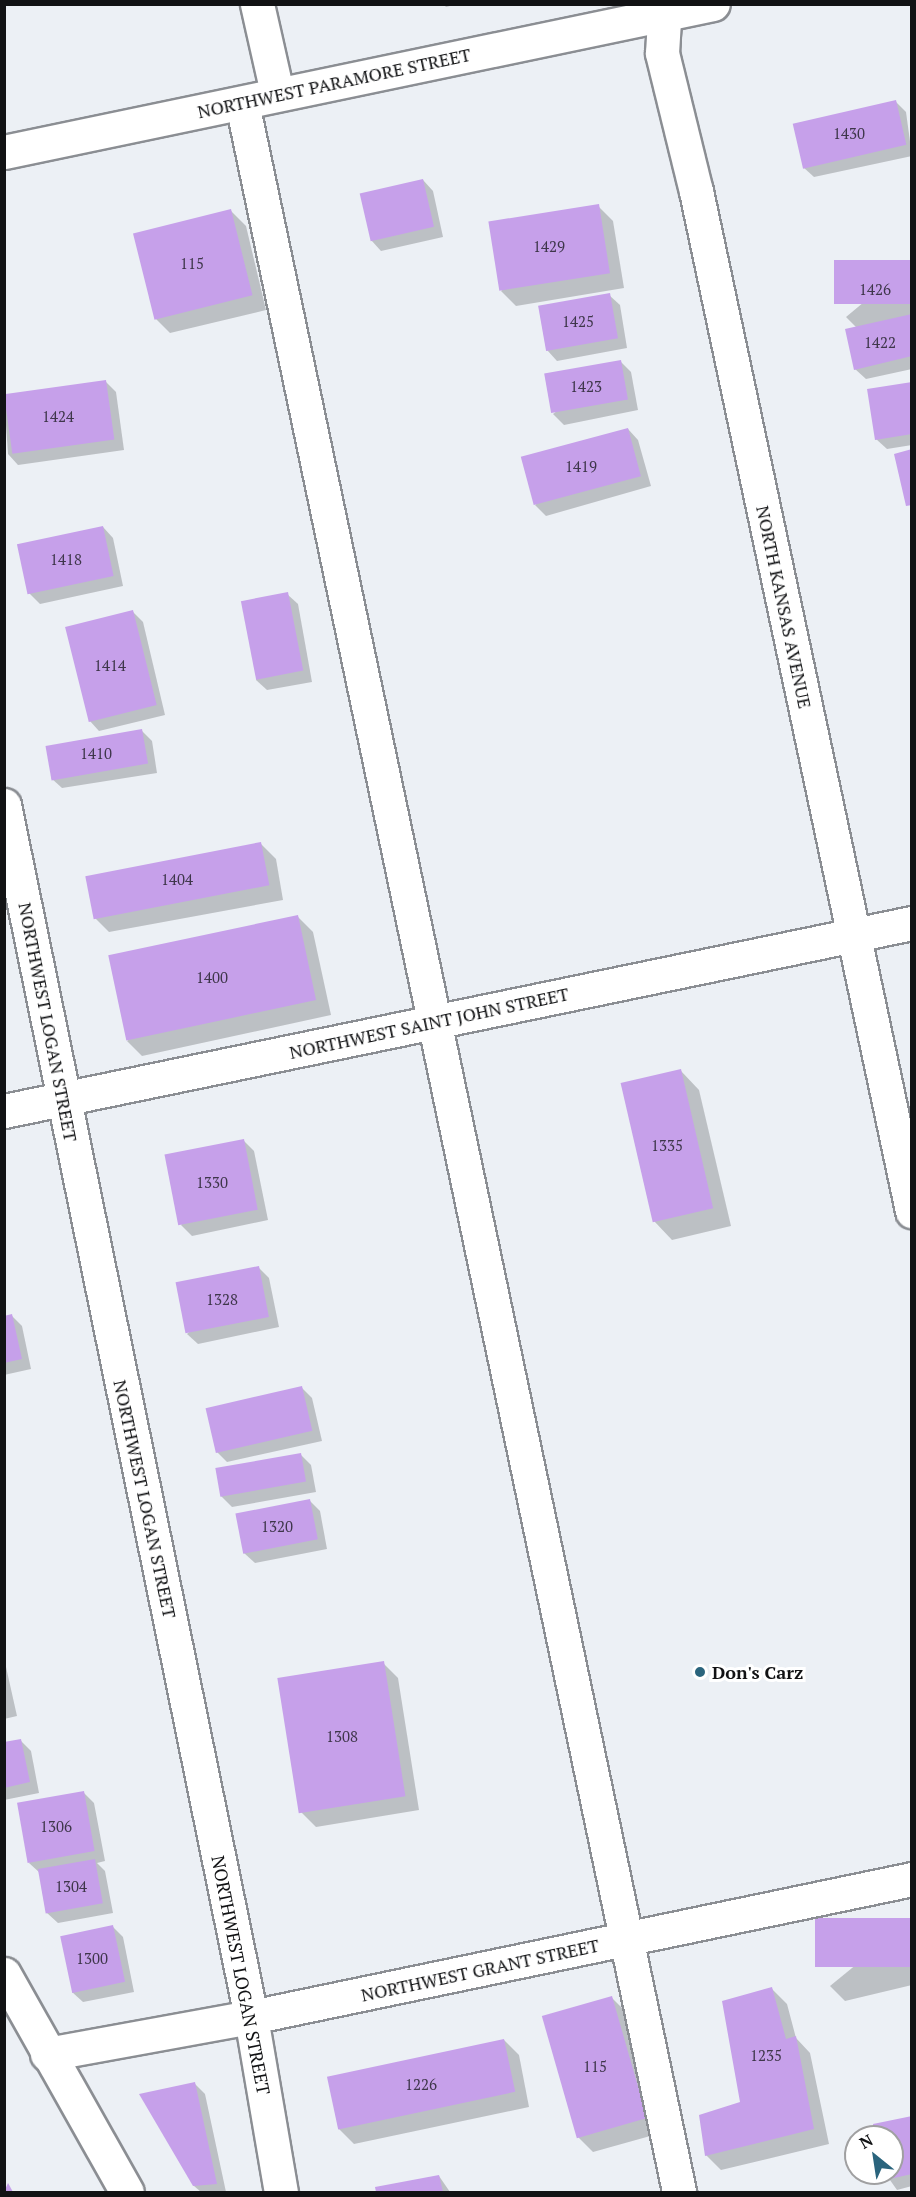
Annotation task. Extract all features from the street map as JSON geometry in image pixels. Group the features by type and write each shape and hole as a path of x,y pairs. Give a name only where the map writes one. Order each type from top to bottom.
{"street":[{"path":"257,4 277,93"},
{"name":"NORTHWEST PARAMORE STREET","path":"4,152 242,103 277,93 664,10 713,4"},
{"name":"NORTH KANSAS AVENUE","path":"664,10 662,53 696,191 912,1211"},
{"path":"242,103 679,2193"},
{"name":"NORTHWEST LOGAN STREET","path":"4,805 251,2017 281,2193"},
{"name":"NORTHWEST SAINT JOHN STREET","path":"4,1111 912,924"},
{"name":"NORTHWEST GRANT STREET","path":"47,2054 251,2017 912,1879"},
{"path":"4,1974 127,2193"}],"building":[{"path":"896,100 906,145 803,169 793,124"},
{"path":"423,179 434,227 371,241 360,194"},
{"path":"599,204 610,273 499,291 488,222"},
{"path":"231,209 253,295 155,320 133,233"},
{"path":"834,260 912,260 912,304 834,304"},
{"path":"610,293 618,338 546,351 538,306"},
{"path":"912,314 912,356 854,370 845,329"},
{"path":"621,360 628,399 551,413 544,374"},
{"path":"106,380 114,439 12,454 4,394"},
{"path":"912,382 912,434 875,440 867,389"},
{"path":"628,428 641,476 534,505 521,457"},
{"path":"912,449 912,505 906,506 894,454"},
{"path":"103,526 114,576 28,594 17,544"},
{"path":"288,592 303,671 256,680 241,601"},
{"path":"133,610 157,705 89,722 65,627"},
{"path":"142,729 148,763 52,780 45,746"},
{"path":"261,842 269,885 94,919 85,876"},
{"path":"298,915 316,1000 126,1040 108,955"},
{"path":"681,1069 713,1208 653,1222 621,1083"},
{"path":"244,1139 258,1210 178,1225 164,1154"},
{"path":"259,1266 269,1317 185,1333 176,1282"},
{"path":"12,1314 22,1359 4,1363 4,1316"},
{"path":"302,1386 312,1431 216,1453 206,1408"},
{"path":"301,1453 306,1482 220,1497 215,1468"},
{"path":"310,1499 318,1539 243,1554 235,1514"},
{"path":"384,1661 405,1796 299,1813 277,1678"},
{"path":"21,1739 30,1782 4,1788 4,1742"},
{"path":"84,1791 95,1851 28,1863 17,1803"},
{"path":"95,1859 103,1903 46,1913 38,1869"},
{"path":"815,1918 912,1918 912,1967 815,1967"},
{"path":"113,1925 125,1982 72,1993 60,1936"},
{"path":"772,1987 786,2039 796,2036 814,2129 705,2156 699,2115 740,2102 722,2001"},
{"path":"612,1996 647,2118 577,2138 542,2016"},
{"path":"504,2039 515,2092 338,2129 327,2077"},
{"path":"195,2082 217,2184 193,2186 139,2094"},
{"path":"912,2116 912,2174 904,2176 904,2125 873,2124"},
{"path":"439,2175 443,2192 376,2192 375,2187"},
{"path":"8,2183 13,2192 4,2192"}],"place":[{"name":"Don's Carz","path":"700,1672"}]}
